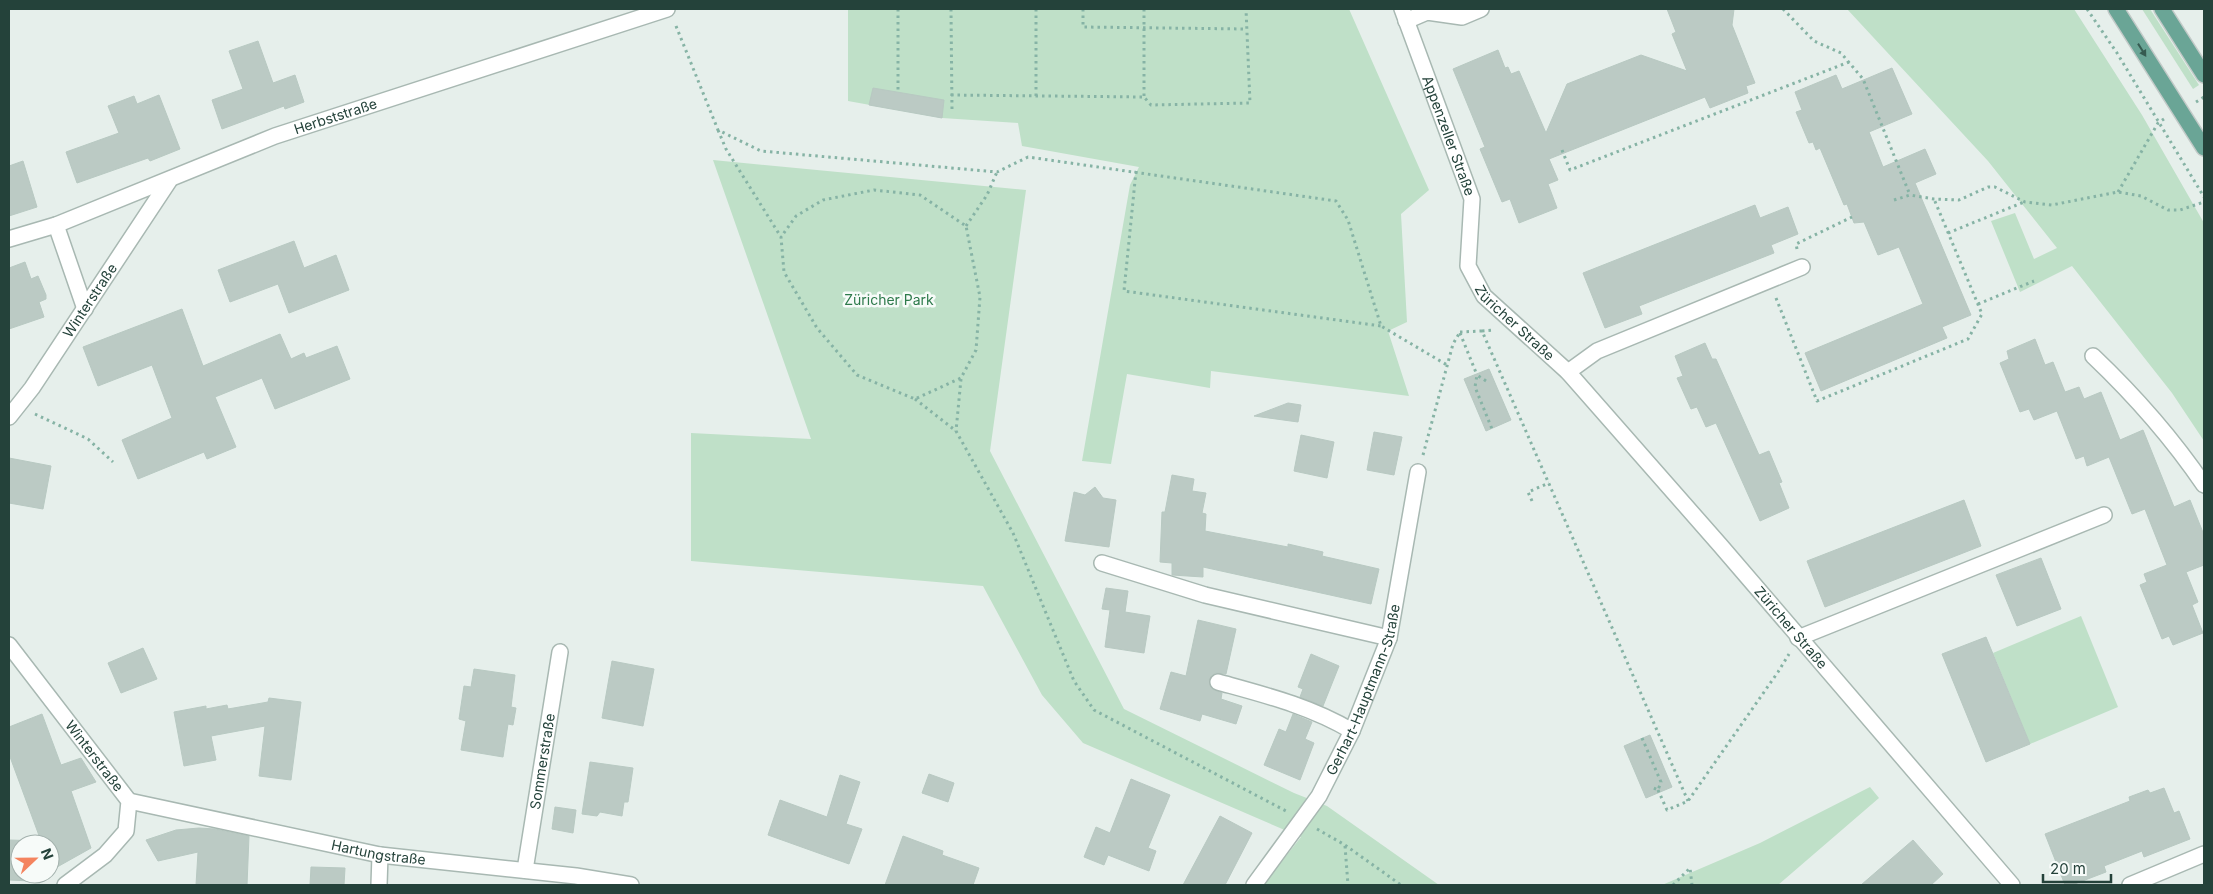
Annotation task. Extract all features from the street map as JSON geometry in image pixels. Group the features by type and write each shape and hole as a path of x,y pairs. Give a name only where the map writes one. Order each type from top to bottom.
{"main road":[{"path":"2116,9 2204,148"},
{"path":"2162,9 2204,76"}],"street":[{"path":"1404,15 1427,12 1462,17 1481,9"},
{"name":"Herbststraße","path":"9,239 56,225 169,181 275,136 670,13"},
{"name":"Appenzeller Straße","path":"1404,15 1472,199 1468,266"},
{"name":"Winterstraße","path":"9,417 32,388 169,181"},
{"path":"56,225 85,309"},
{"name":"Züricher Straße","path":"1468,266 1484,296 1568,372 1720,545 2012,885"},
{"path":"1568,372 1597,351 1802,267"},
{"path":"2093,356 2132,394 2183,455 2204,485"},
{"name":"Gerhart-Hauptmann-Straße","path":"1254,885 1319,796 1352,731 1388,638 1418,472"},
{"path":"1798,638 2104,515"},
{"path":"1102,563 1205,595 1388,638"},
{"name":"Winterstraße","path":"9,645 129,801 126,832 105,855 65,885"},
{"name":"Sommerstraße","path":"525,870 560,652"},
{"path":"1218,682 1297,704 1324,715 1352,731"},
{"name":"Hartungstraße","path":"129,801 380,855 525,870 631,885"},
{"path":"2130,885 2204,854"},
{"path":"379,885 380,855"}],"path":[{"path":"898,9 898,90"},
{"path":"951,9 952,110"},
{"path":"1036,9 1036,96"},
{"path":"1083,9 1083,28 1246,29"},
{"path":"1144,9 1144,97 1151,105 1250,103 1246,9"},
{"path":"1783,9 1814,41 1841,53 1863,79 1910,195"},
{"path":"2088,9 2117,53 2204,197"},
{"path":"670,13 726,149 781,237 784,272 818,328 857,375 915,400 956,431 1013,533 1074,681 1094,710 1302,820 1345,845 1401,885"},
{"path":"1562,150 1570,170 1848,62"},
{"path":"951,95 1144,97"},
{"path":"2118,192 2158,123"},
{"path":"718,130 761,151 997,172 1028,157 1336,201 1348,220 1381,326"},
{"path":"1136,171 1124,291 1381,326 1447,365"},
{"path":"966,226 987,195 997,172"},
{"path":"1894,200 1910,195 1958,200 1988,187 1995,187 2025,202 2052,206 2091,196 2118,192 2141,196 2168,210 2180,210 2204,202"},
{"path":"781,237 796,216 822,200 874,190 920,195 966,226 980,297 976,350 961,378 956,431"},
{"path":"1769,281 1817,401 1968,339 1982,314 1934,199"},
{"path":"1948,233 2025,202"},
{"path":"1802,267 1796,244 1852,217"},
{"path":"1978,304 2034,281"},
{"path":"1460,332 1482,331 1688,801"},
{"path":"1418,472 1452,344 1460,332"},
{"path":"1460,332 1477,376 1475,386 1492,428"},
{"path":"1477,376 1486,381"},
{"path":"915,400 961,378"},
{"path":"20,403 40,417 88,439 113,462"},
{"path":"1532,501 1528,492 1549,483"},
{"path":"1652,787 1658,790 1667,810 1688,801 1778,672 1798,638"},
{"path":"1642,738 1661,782 1658,790"},
{"path":"1345,845 1348,885"},
{"path":"1673,885 1690,868 1692,885"}],"green space":[{"path":"848,9 1349,9 1429,190 1401,214 1407,322 1388,331 1409,396 1211,371 1210,388 1127,374 1111,464 1082,461 1130,185 1139,167 1022,146 1018,123 942,118 848,101"},
{"path":"1847,9 2074,9 2142,115 2204,223 2204,441 2172,393 2072,266 2020,292 1991,221 2015,213 2034,259 2057,248 1988,161"},
{"path":"2142,9 2150,9 2199,85 2193,89"},
{"name":"Züricher Park","path":"713,160 1026,190 990,451 1124,709 1294,793 1327,806 1439,885 1263,885 1301,837 1083,743 1042,695 983,586 691,561 691,433 811,439"},
{"path":"2081,616 2118,707 2030,744 1993,653"},
{"path":"1870,787 1879,798 1778,885 1662,885 1760,843"}],"building":[{"path":"1667,9 1734,9 1732,25 1755,83 1746,86 1748,93 1710,108 1705,97 1549,159 1558,180 1548,184 1557,208 1519,223 1510,199 1502,202 1480,149 1485,147 1453,69 1498,50 1505,68 1508,67 1511,74 1519,71 1546,133 1567,84 1641,55 1687,71 1672,34 1676,32"},
{"path":"258,41 273,83 295,75 304,102 285,109 284,106 222,129 212,100 243,89 229,51"},
{"path":"1892,68 1912,114 1869,132 1883,167 1925,149 1936,174 1915,183 1971,315 1942,327 1947,338 1821,391 1805,353 1923,304 1899,247 1878,255 1864,222 1854,223 1847,204 1844,205 1820,148 1816,150 1813,142 1809,143 1796,112 1802,110 1795,92 1836,75 1842,89"},
{"path":"873,88 944,100 942,118 869,105"},
{"path":"159,95 180,149 150,161 148,158 77,183 66,152 119,133 108,106 134,96 137,104"},
{"path":"23,161 37,207 9,216 9,166"},
{"path":"1755,205 1760,218 1788,207 1798,234 1771,245 1774,253 1639,306 1642,314 1605,328 1583,273"},
{"path":"294,241 304,268 336,255 349,290 289,313 278,284 230,302 218,270"},
{"path":"25,262 31,279 38,276 46,295 46,299 39,302 44,317 9,329 9,268"},
{"path":"182,309 203,366 280,334 291,359 304,353 306,358 337,346 350,379 275,409 262,378 215,397 236,447 207,459 204,452 138,479 122,440 172,418 152,365 98,386 83,347"},
{"path":"2035,339 2045,365 2053,362 2065,392 2079,387 2084,399 2101,392 2120,440 2143,430 2174,507 2190,500 2204,535 2204,565 2186,572 2198,602 2192,605 2203,633 2173,645 2169,636 2162,639 2140,585 2147,582 2144,574 2167,565 2145,509 2132,514 2109,457 2087,466 2084,456 2076,459 2057,411 2034,420 2029,409 2020,412 2000,363 2009,359 2007,351"},
{"path":"1705,343 1712,359 1716,359 1759,455 1769,451 1782,482 1779,483 1789,508 1760,521 1716,423 1706,427 1697,407 1691,409 1677,378 1683,376 1675,356"},
{"path":"1489,369 1511,420 1486,431 1464,379"},
{"path":"1288,403 1301,405 1298,422 1254,416"},
{"path":"1374,432 1402,437 1394,475 1367,470"},
{"path":"1301,435 1334,442 1327,478 1294,471"},
{"path":"9,458 51,466 43,509 9,503"},
{"path":"1172,475 1194,479 1192,491 1206,493 1202,513 1206,514 1205,531 1288,547 1288,544 1323,552 1322,556 1379,569 1371,604 1203,567 1203,577 1172,575 1172,563 1160,562 1162,512 1165,512"},
{"path":"1095,487 1103,498 1116,500 1109,547 1065,541 1074,492 1085,495"},
{"path":"1964,500 1981,546 1825,607 1807,561"},
{"path":"2041,558 2061,609 2017,626 1996,575"},
{"path":"1106,588 1128,591 1125,612 1150,616 1144,653 1105,647 1110,610 1102,609"},
{"path":"1198,620 1236,629 1226,674 1215,673 1209,680 1212,689 1222,693 1221,699 1242,706 1236,724 1202,714 1200,721 1160,709 1171,672 1186,676"},
{"path":"1986,637 2030,744 1986,762 1942,654"},
{"path":"143,648 157,679 121,693 108,663"},
{"path":"1311,654 1339,666 1323,706 1300,697 1303,689 1298,687"},
{"path":"612,661 654,669 643,726 602,718"},
{"path":"474,669 515,675 511,707 516,708 513,725 508,724 503,757 461,750 466,721 459,719 464,686 471,687"},
{"path":"269,698 301,702 291,780 259,776 265,726 211,736 216,760 184,766 174,712 206,706 206,709 227,705 228,709 268,702"},
{"path":"42,714 61,765 81,758 96,782 71,791 91,848 60,865 60,834 38,834 9,754 9,727"},
{"path":"1293,714 1312,722 1305,739 1314,743 1300,780 1264,765 1279,729 1286,732"},
{"path":"1650,735 1672,787 1646,798 1624,746"},
{"path":"590,762 633,768 628,802 624,802 622,816 600,812 597,816 582,814"},
{"path":"929,774 954,783 948,802 922,793"},
{"path":"840,775 860,782 846,824 862,829 849,864 768,835 780,800 827,817"},
{"path":"1131,779 1170,795 1148,848 1156,851 1149,871 1108,855 1104,865 1084,857 1096,827 1110,833"},
{"path":"2164,788 2174,813 2179,811 2190,839 2144,857 2142,851 2104,866 2106,872 2072,885 2065,885 2045,834 2130,801 2129,797 2148,790 2150,793"},
{"path":"555,807 576,810 573,833 552,829"},
{"path":"1220,816 1252,833 1225,885 1183,885"},
{"path":"215,829 249,836 247,885 196,885 198,852 158,861 146,840 176,830"},
{"path":"903,836 943,851 942,855 979,868 973,885 885,885"},
{"path":"10,840 10,880 9,880"},
{"path":"1913,840 1943,874 1931,885 1861,885"},
{"path":"311,867 345,868 344,885 310,885"}]}
